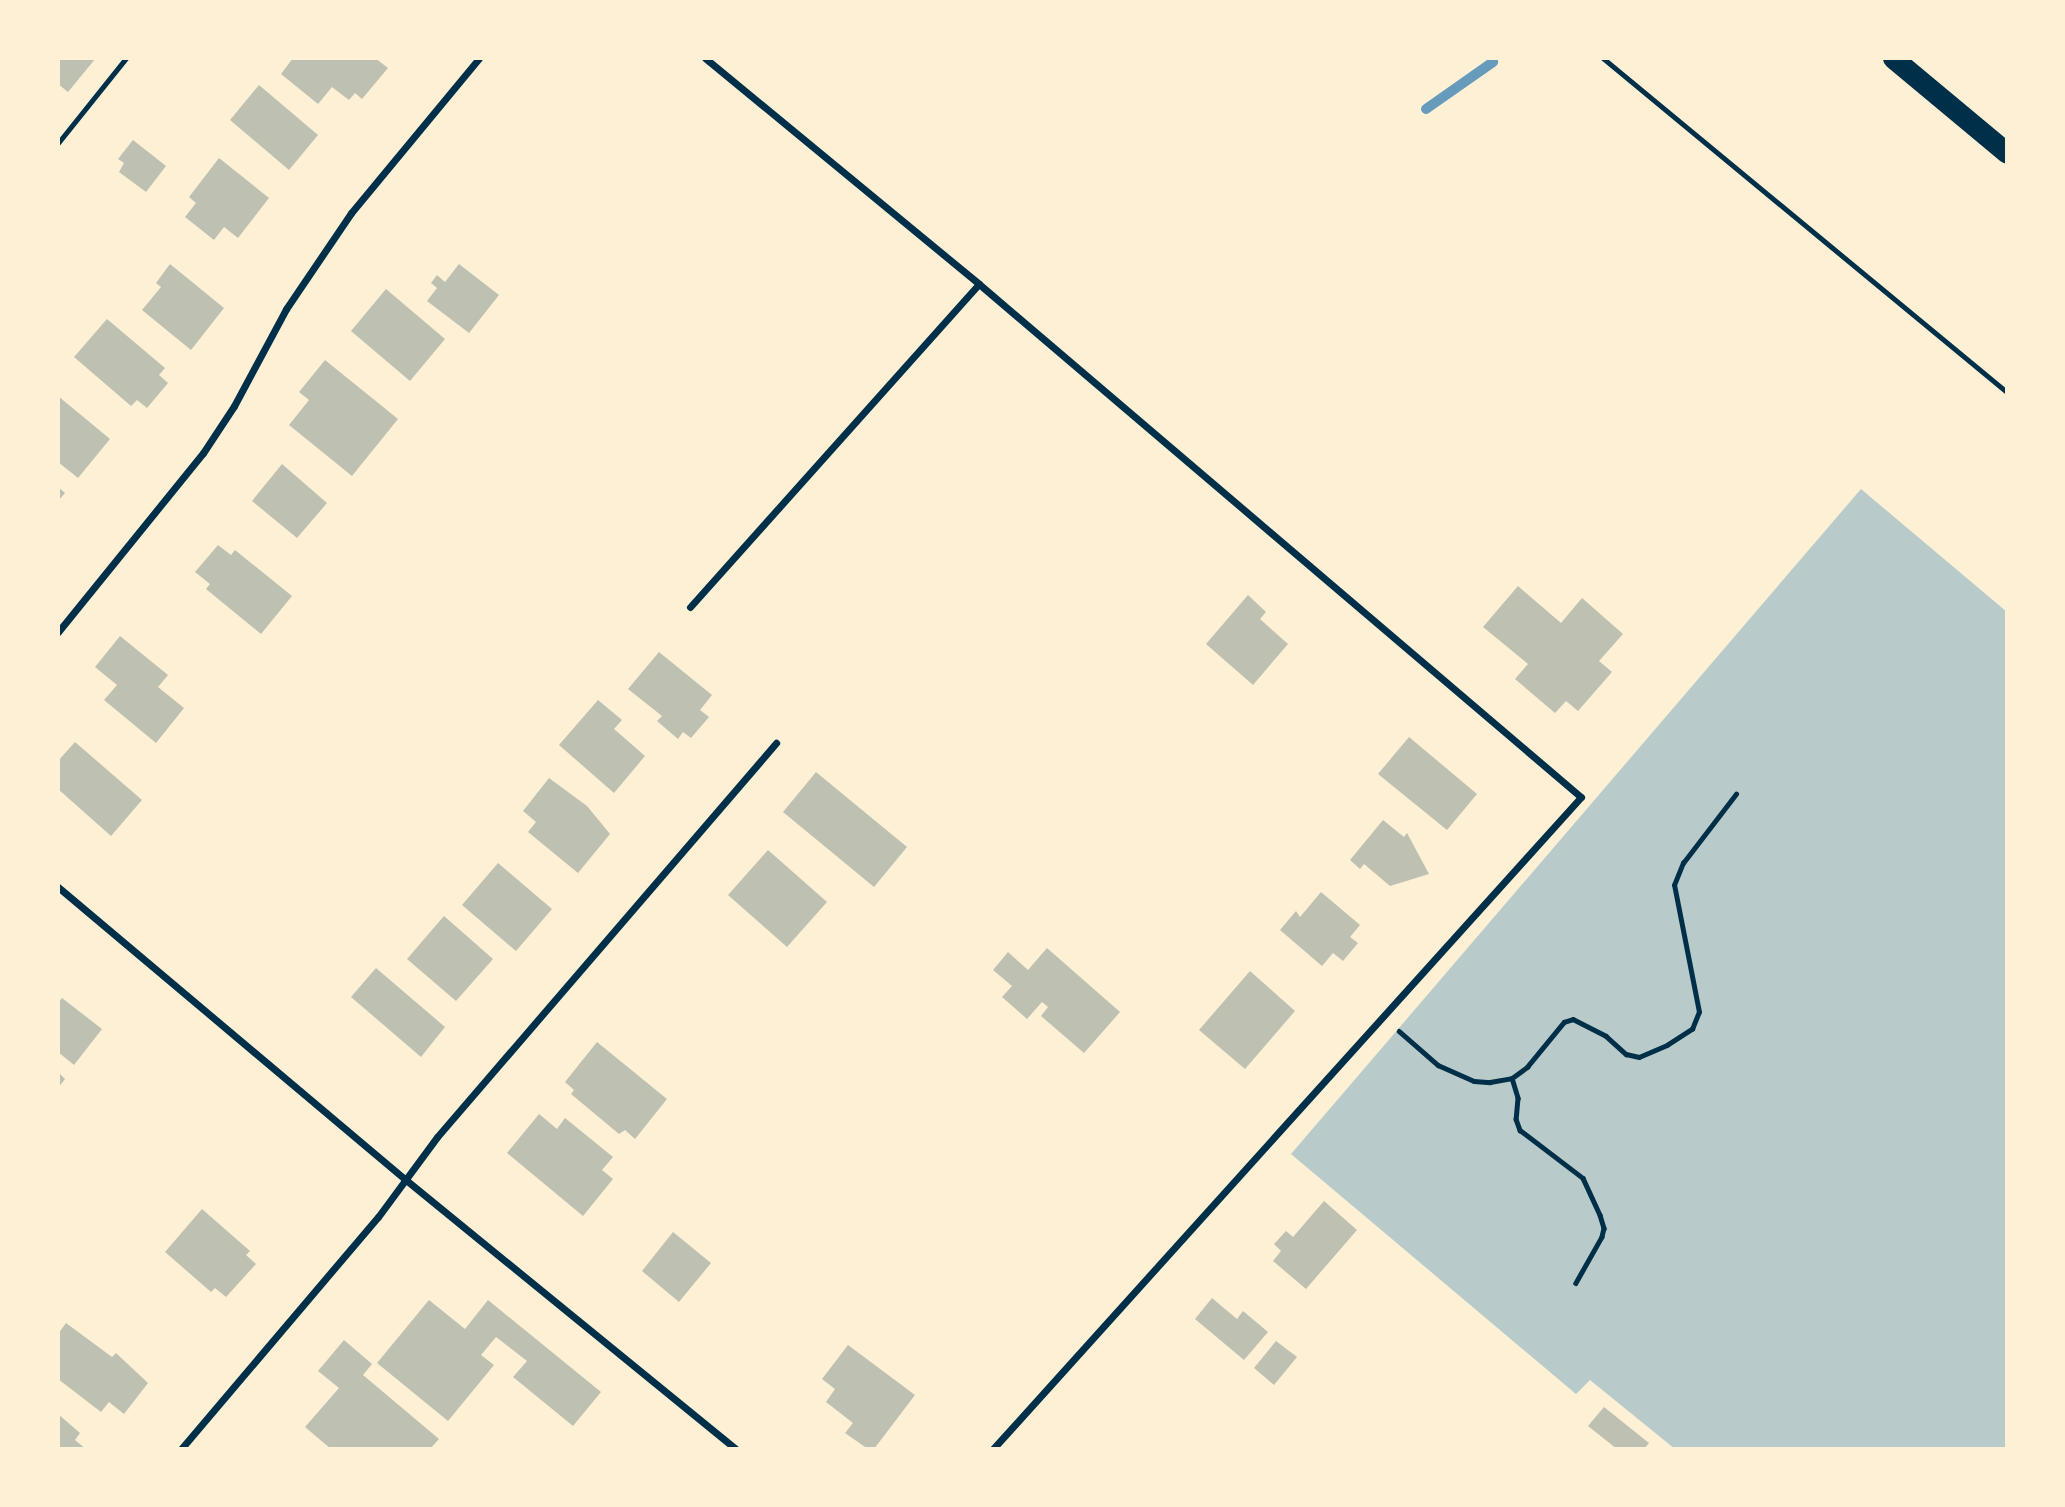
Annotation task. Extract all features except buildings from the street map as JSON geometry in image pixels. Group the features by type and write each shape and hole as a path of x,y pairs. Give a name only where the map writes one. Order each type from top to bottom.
{"highway":[{"path":"1893,58 2007,153"}],"street":[{"path":"58,632 203,453 234,406 286,309 351,213 479,58"},
{"path":"705,58 979,284 1581,797 993,1449"},
{"path":"690,607 979,284"},
{"path":"181,1449 378,1217 437,1137 776,743"},
{"path":"58,887 406,1180 736,1449"}],"lane":[{"path":"58,143 126,58"}],"path":[{"path":"1603,58 2007,391"},
{"path":"1383,1016 1424,1053 1455,1074 1490,1082 1512,1078 1527,1067 1564,1022 1573,1020 1606,1036 1626,1054 1639,1057 1667,1045 1692,1029 1699,1012 1674,885 1683,863 1736,794"},
{"path":"1512,1078 1518,1098 1516,1119 1520,1130 1583,1178 1600,1215 1604,1228 1602,1237 1576,1283"}],"shaded area":[{"path":"1861,489 2007,612 2007,1449 1675,1449 1590,1380 1576,1394 1291,1154"}],"waterway":[{"path":"1426,109 1493,62"}]}
